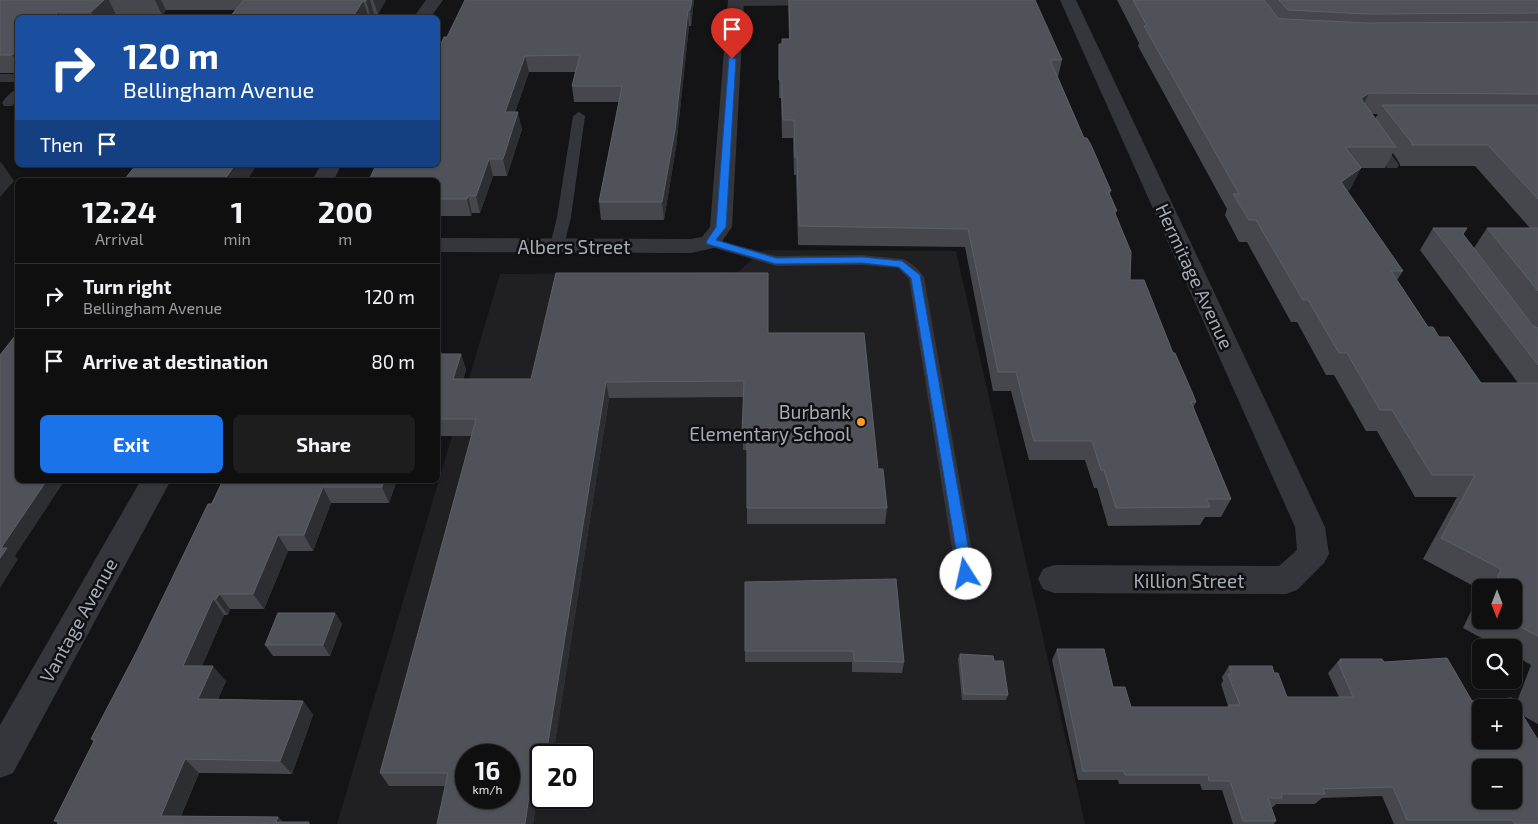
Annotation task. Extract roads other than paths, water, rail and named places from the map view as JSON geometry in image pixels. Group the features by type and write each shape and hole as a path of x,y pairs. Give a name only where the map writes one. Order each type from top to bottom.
{"street":[{"path":"423,15 435,0"},
{"name":"Hermitage Avenue","path":"1068,0 1310,528 1312,554"},
{"path":"710,242 721,227 736,1"},
{"name":"Albers Street","path":"440,245 691,246 710,242"},
{"name":"Vantage Avenue","path":"0,760 154,483"},
{"name":"Killion Street","path":"1054,579 1286,580 1312,554"}],"lane":[{"path":"736,1 831,2 831,0"},
{"path":"0,78 15,78"},
{"path":"8,103 15,96"},
{"path":"557,246 564,217 578,116"},
{"path":"1364,127 1392,165"},
{"path":"710,242 776,261 862,260 902,264 916,277 966,574"}],"place":[{"name":"Burbank Elementary School","path":"861,422"}]}
